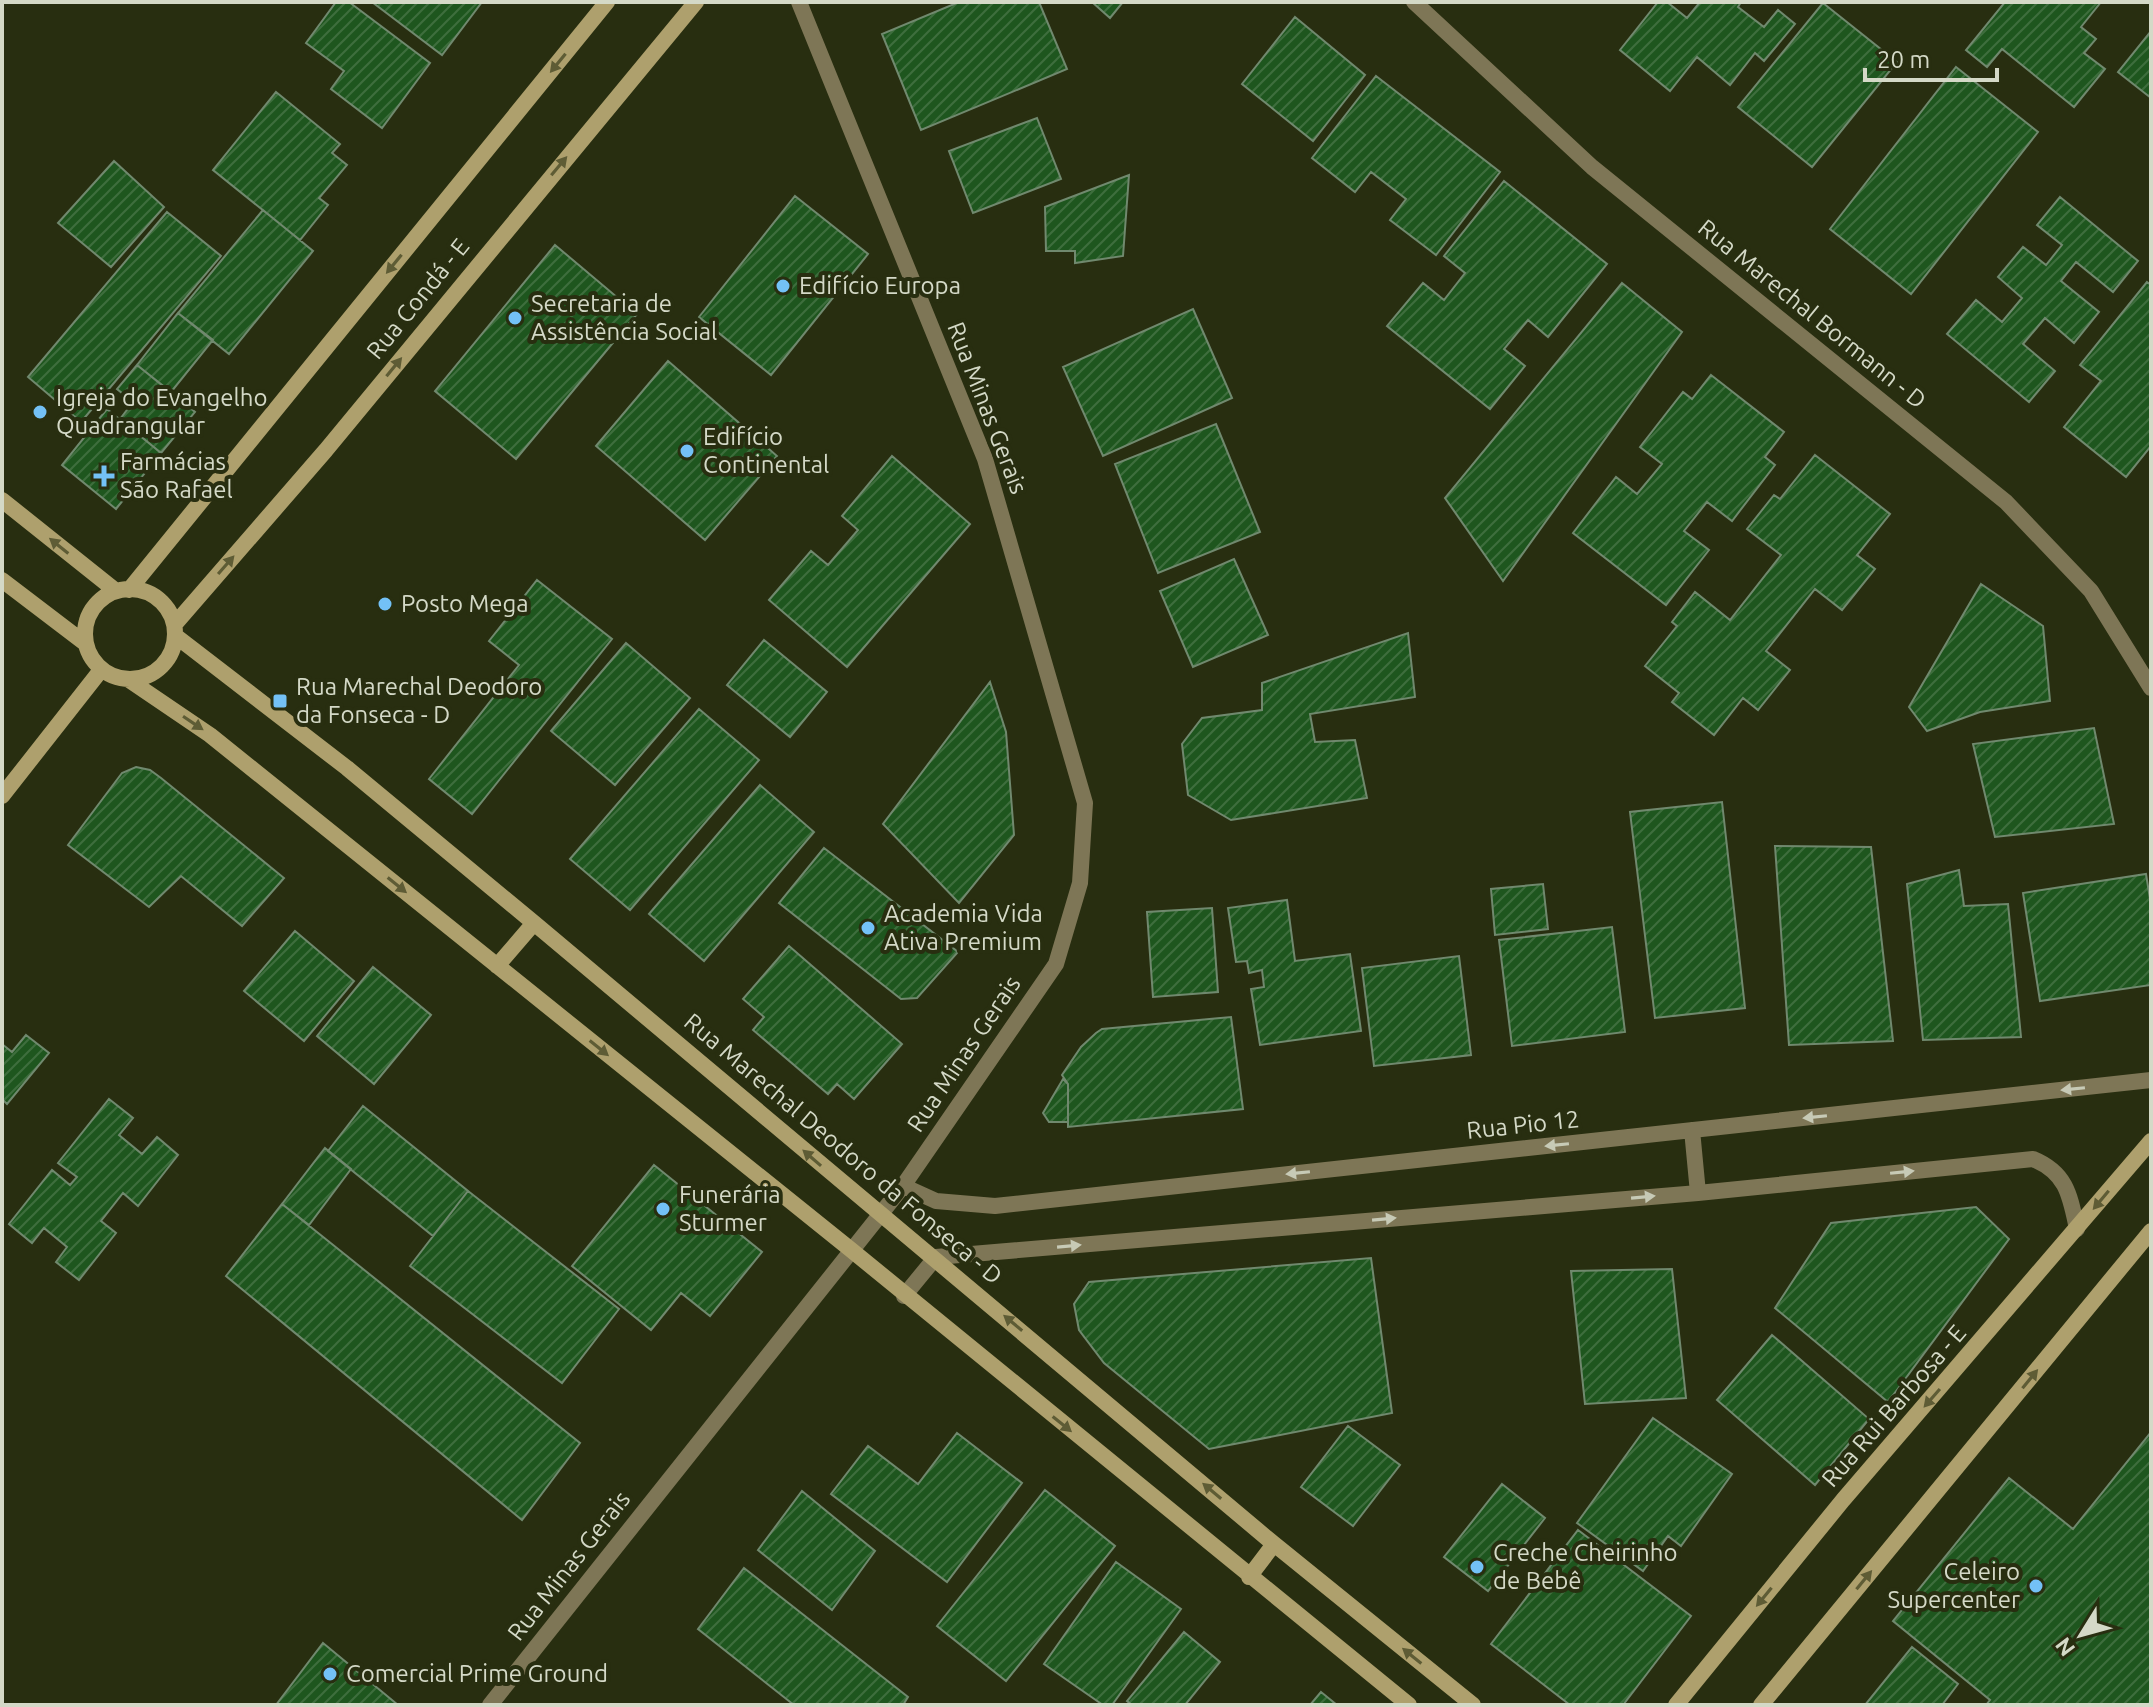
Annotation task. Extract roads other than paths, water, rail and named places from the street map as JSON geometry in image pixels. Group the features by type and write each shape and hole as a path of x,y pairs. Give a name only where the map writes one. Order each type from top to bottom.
{"street":[{"name":"Rua Condá - E","path":"123,591 607,2"},
{"name":"Rua Condá - E","path":"176,630 696,2"},
{"name":"Rua Minas Gerais","path":"490,1705 903,1186 1056,964 1080,883 1085,803 985,459 799,2"},
{"name":"Rua Marechal Bormann - D","path":"1414,2 1592,167 2006,502 2091,591 2151,688"},
{"path":"2,500 123,591 150,593 163,602 176,630 155,670 129,680"},
{"path":"2,580 86,644"},
{"path":"123,591 90,615 85,629 91,659 101,670 129,680 210,735 850,1249 1409,1705"},
{"name":"Rua Marechal Deodoro da Fonseca - D","path":"176,630 534,923 833,1175 881,1211 1274,1544 1473,1705"},
{"path":"2,796 101,670"},
{"path":"497,966 534,923"},
{"name":"Rua Pio 12","path":"903,1186 936,1201 995,1206 2151,1080"},
{"path":"1692,1130 1698,1193"},
{"name":"Rua Rui Barbosa - E","path":"1676,1705 1843,1500 2151,1141"},
{"path":"904,1296 936,1257 1698,1193 2033,1159 2053,1167 2070,1196 2077,1229"},
{"path":"1761,1705 2151,1231"},
{"path":"1249,1577 1274,1544"}],"place":[{"name":"Edifício Europa","path":"783,286"},
{"name":"Secretaria de Assistência Social","path":"515,318"},
{"name":"Igreja do Evangelho Quadrangular","path":"40,412"},
{"name":"Edifício Continental","path":"687,451"},
{"name":"Farmácias São Rafael","path":"104,476"},
{"name":"Posto Mega","path":"385,604"},
{"name":"Rua Marechal Deodoro da Fonseca - D","path":"280,701"},
{"name":"Academia Vida Ativa Premium","path":"868,928"},
{"name":"Funerária Sturmer","path":"663,1209"},
{"name":"Creche Cheirinho de Bebê","path":"1477,1567"},
{"name":"Celeiro Supercenter","path":"2036,1586"},
{"name":"Comercial Prime Ground","path":"330,1674"}]}
